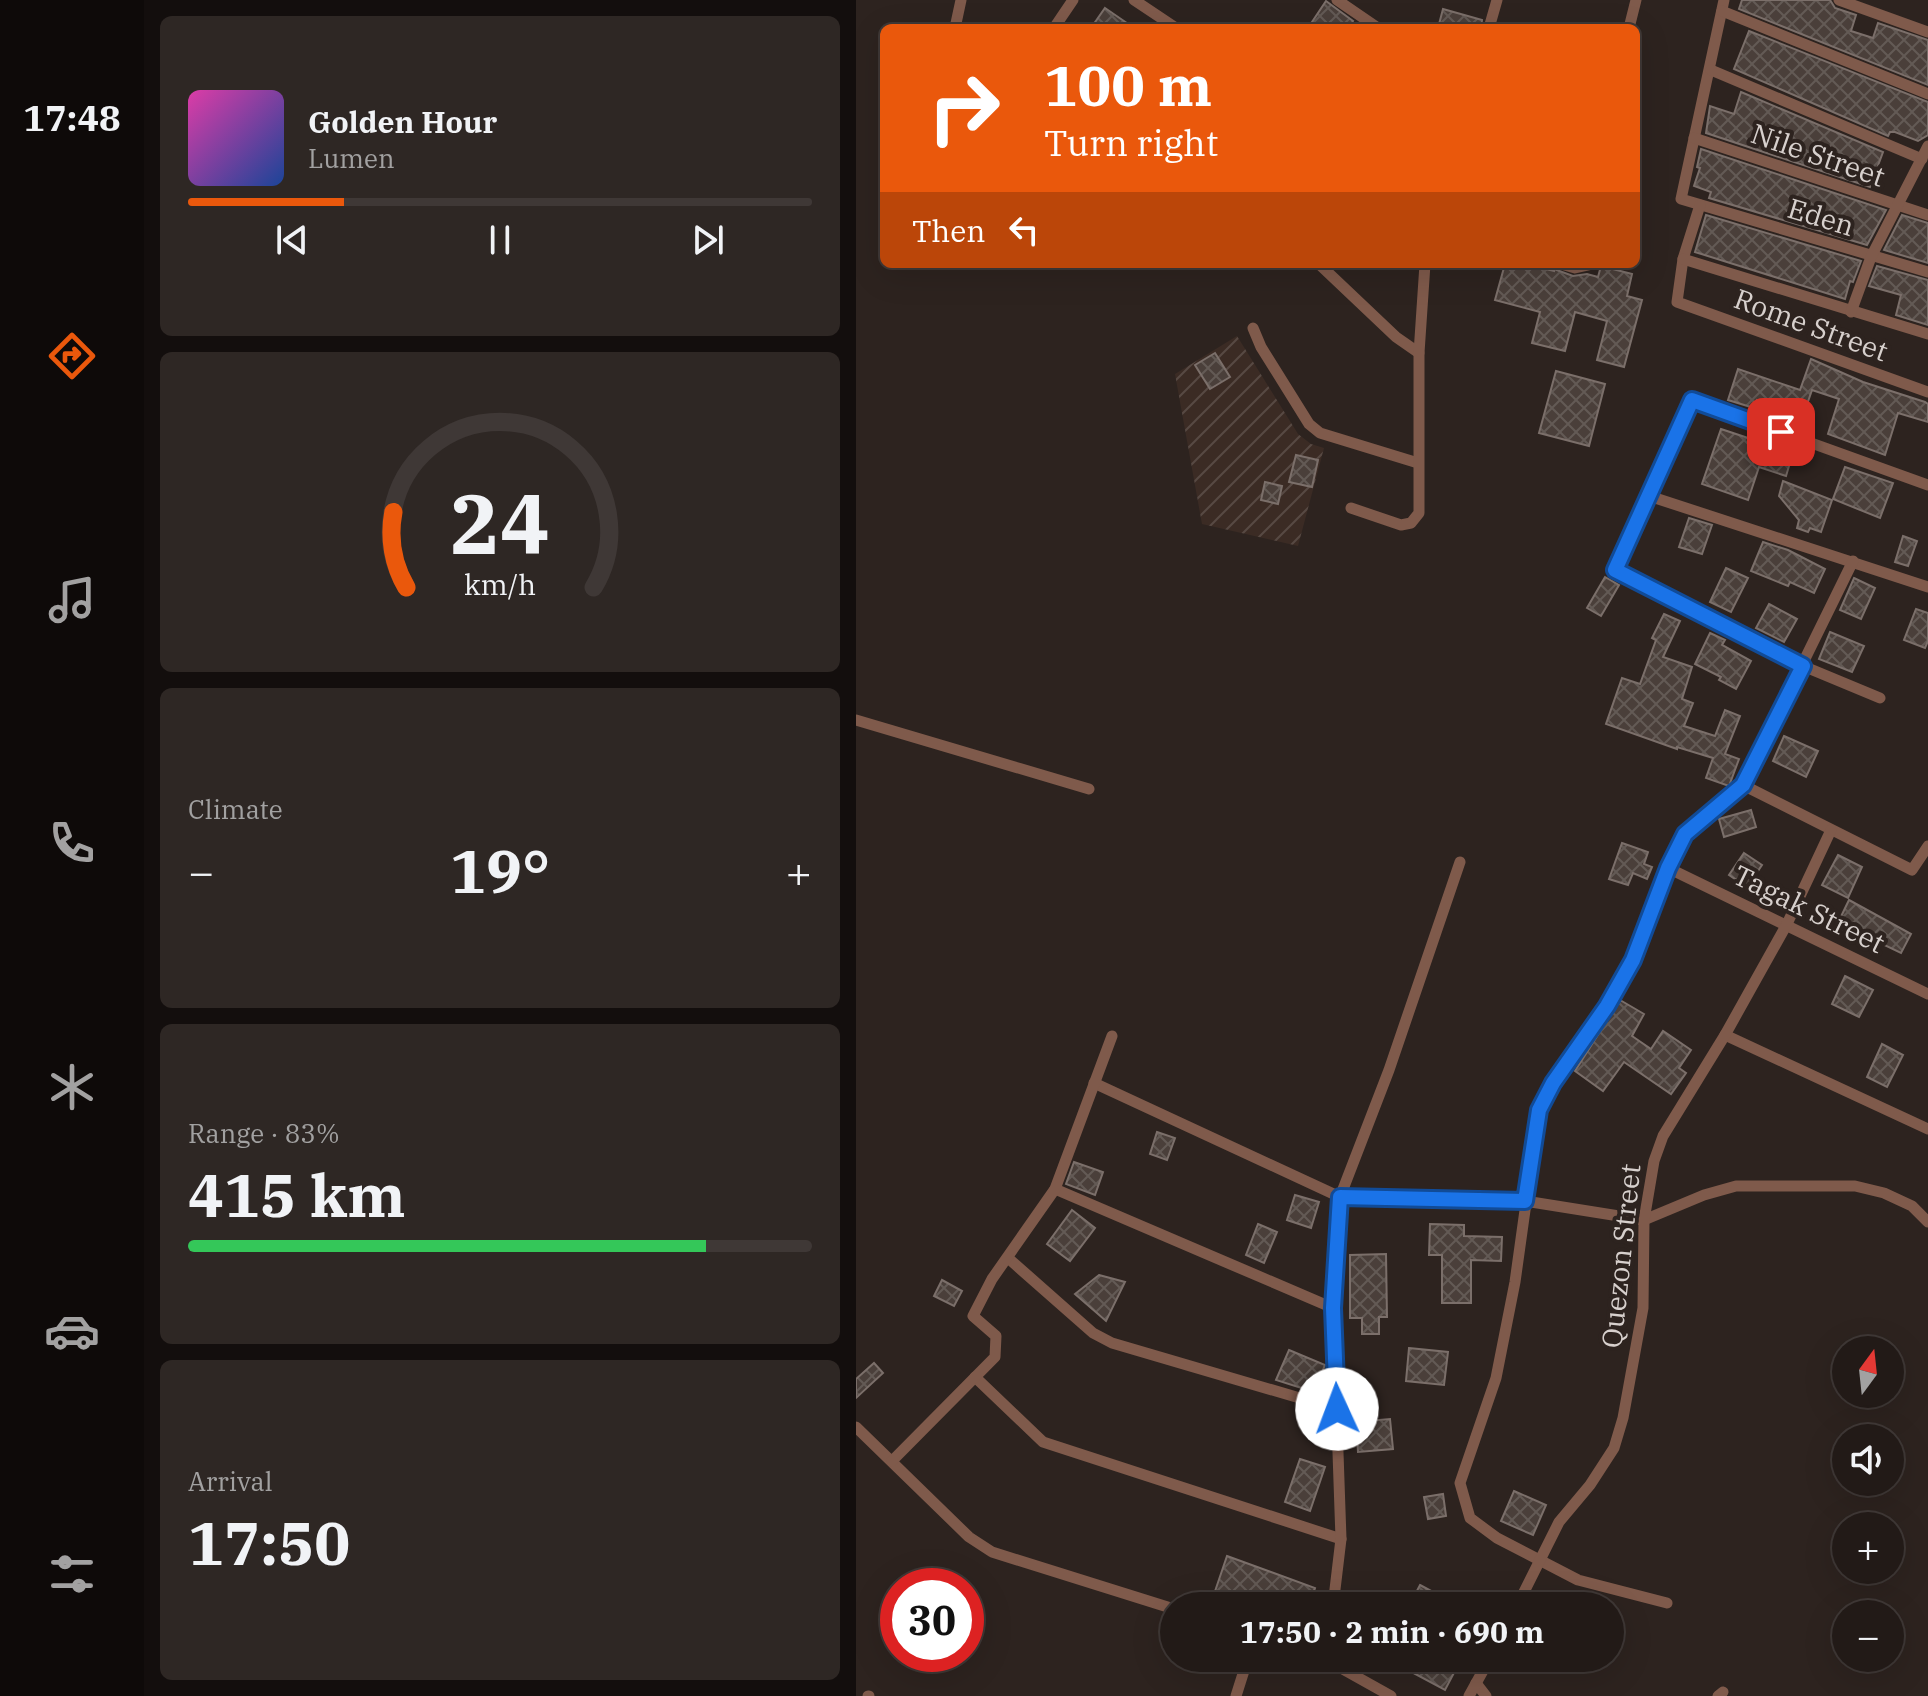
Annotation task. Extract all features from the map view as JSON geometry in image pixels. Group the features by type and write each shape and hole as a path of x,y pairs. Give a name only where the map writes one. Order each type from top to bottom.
{"street":[{"path":"956,24 961,0"},
{"path":"1057,24 1073,0"},
{"path":"1134,0 1170,24"},
{"path":"1337,0 1372,24"},
{"path":"1357,13 1361,0"},
{"path":"1490,24 1497,0"},
{"path":"1630,24 1636,0"},
{"path":"1839,0 1928,32"},
{"path":"1928,94 1723,6 1681,199 1700,205 1683,259 1928,334"},
{"path":"1711,70 1922,159"},
{"name":"Nile Street","path":"1694,138 1928,215"},
{"path":"1851,312 1871,257 1928,146"},
{"name":"Eden","path":"1700,205 1928,272"},
{"name":"Rome Street","path":"1683,259 1677,302 1928,392"},
{"path":"1323,268 1396,337 1419,353"},
{"path":"1351,508 1401,525 1411,523 1419,513 1419,353 1425,268"},
{"path":"1253,328 1261,347 1309,424 1320,433 1418,463"},
{"path":"1880,698 1803,666 1615,570 1692,400 1928,485"},
{"path":"1649,496 1928,587"},
{"path":"1667,1603 1578,1580 1497,1538 1470,1518 1460,1483 1496,1378 1515,1282 1539,1110 1553,1083 1607,1006 1633,960 1668,868 1685,834 1743,785 1853,561"},
{"path":"856,720 1089,789"},
{"path":"1743,785 1912,870 1928,846"},
{"name":"Quezon Street","path":"1524,1592 1559,1522 1590,1485 1614,1448 1619,1433 1643,1308 1644,1220 1654,1161 1663,1136 1725,1035 1787,924 1831,830"},
{"path":"1335,1592 1341,1539 1333,1308 1340,1197 1389,1070 1460,862"},
{"name":"Tagak Street","path":"1668,868 1928,994"},
{"path":"1725,1035 1928,1129"},
{"path":"892,1461 995,1357 996,1336 973,1316 992,1279 1055,1189 1112,1036"},
{"path":"1094,1083 1340,1197 1525,1201 1644,1220 1704,1195 1736,1186 1855,1186 1884,1193 1912,1206 1928,1222"},
{"path":"1055,1189 1333,1308"},
{"path":"1008,1258 1093,1333 1112,1343 1337,1409"},
{"path":"975,1377 1043,1442 1341,1539"},
{"path":"856,1427 969,1537 992,1552 1160,1605"},
{"path":"1236,1696 1244,1672"},
{"path":"1350,1672 1391,1696"},
{"path":"1469,1696 1482,1672"},
{"path":"1476,1683 1486,1696"}],"shaded area":[{"path":"1237,336 1298,434 1311,444 1324,448 1298,546 1202,524 1175,374"}],"building":[{"path":"1742,0 1830,0 1835,8 1856,15 1851,31 1873,38 1878,23 1928,40 1928,85 1739,9"},
{"path":"1326,1 1353,21 1351,24 1311,24"},
{"path":"1105,8 1128,24 1094,24"},
{"path":"1443,9 1482,20 1482,24 1439,24"},
{"path":"1749,31 1928,102 1928,135 1918,141 1895,132 1890,132 1888,136 1734,69"},
{"path":"1741,92 1883,152 1870,187 1706,133 1710,106 1734,114"},
{"path":"1701,149 1886,210 1867,245 1709,198 1711,192 1694,186 1700,168 1697,167"},
{"path":"1706,215 1861,261 1845,299 1695,252"},
{"path":"1902,215 1928,223 1928,263 1884,250"},
{"path":"1877,266 1928,280 1928,325 1896,315 1901,295 1869,286"},
{"path":"1504,268 1554,269 1573,276 1587,274 1598,277 1600,268 1609,268 1632,274 1627,296 1642,300 1624,367 1597,360 1607,321 1575,312 1565,351 1532,343 1540,312 1495,300"},
{"path":"1215,353 1230,377 1210,389 1195,365"},
{"path":"1811,359 1863,382 1925,402 1928,404 1928,422 1898,413 1885,455 1828,434 1839,399 1812,390 1802,419 1757,400 1754,408 1728,400 1738,369 1800,390"},
{"path":"1556,371 1605,384 1589,446 1539,433"},
{"path":"1721,429 1793,453 1786,476 1759,467 1748,500 1702,484"},
{"path":"1296,455 1318,460 1312,487 1289,482"},
{"path":"1845,467 1893,483 1880,518 1833,499"},
{"path":"1783,481 1832,500 1821,532 1797,528 1799,520 1779,496"},
{"path":"1265,482 1282,486 1278,504 1261,500"},
{"path":"1689,518 1712,525 1702,554 1679,547"},
{"path":"1903,536 1917,541 1908,566 1895,562"},
{"path":"1763,542 1788,550 1825,569 1814,593 1790,582 1788,586 1751,571"},
{"path":"1726,568 1748,578 1731,612 1710,602"},
{"path":"1605,577 1619,585 1601,616 1587,608"},
{"path":"1854,578 1875,588 1861,619 1840,610"},
{"path":"1769,604 1797,619 1784,642 1756,628"},
{"path":"1916,609 1928,613 1925,648 1904,640"},
{"path":"1664,614 1680,621 1663,657 1692,667 1682,699 1693,703 1684,726 1715,736 1725,710 1740,716 1725,754 1739,759 1729,786 1706,778 1713,758 1606,724 1622,678 1640,684 1656,640 1652,638"},
{"path":"1830,632 1864,646 1852,672 1819,659"},
{"path":"1710,633 1725,640 1722,645 1751,661 1736,689 1719,680 1721,677 1695,664"},
{"path":"1784,736 1818,751 1806,777 1773,761"},
{"path":"1751,810 1756,827 1724,837 1719,819"},
{"path":"1622,843 1648,852 1644,864 1652,867 1647,879 1633,873 1628,885 1609,879"},
{"path":"1744,853 1762,865 1747,887 1729,875"},
{"path":"1838,855 1862,867 1848,898 1822,885"},
{"path":"1849,900 1911,934 1901,953 1870,938 1865,947 1834,931"},
{"path":"1845,976 1873,990 1859,1017 1832,1004"},
{"path":"1620,1000 1644,1014 1632,1036 1651,1049 1663,1031 1691,1050 1679,1068 1686,1073 1671,1094 1624,1062 1603,1091 1575,1071"},
{"path":"1882,1044 1903,1055 1887,1087 1867,1077"},
{"path":"1157,1132 1175,1138 1167,1160 1150,1154"},
{"path":"1074,1162 1103,1172 1095,1195 1066,1184"},
{"path":"1295,1195 1319,1202 1311,1228 1287,1220"},
{"path":"1072,1210 1095,1228 1070,1261 1047,1244"},
{"path":"1258,1224 1277,1232 1264,1263 1246,1255"},
{"path":"1430,1224 1464,1225 1464,1236 1502,1237 1501,1261 1471,1260 1471,1303 1442,1303 1442,1255 1429,1255"},
{"path":"1386,1254 1387,1317 1379,1317 1379,1334 1362,1334 1362,1318 1350,1318 1350,1255"},
{"path":"1099,1275 1125,1282 1106,1321 1075,1294"},
{"path":"942,1280 962,1291 954,1306 934,1296"},
{"path":"1409,1348 1448,1352 1444,1385 1406,1381"},
{"path":"1289,1350 1325,1365 1314,1392 1276,1380"},
{"path":"874,1363 883,1373 856,1398 856,1379"},
{"path":"1390,1419 1393,1449 1358,1452 1356,1422"},
{"path":"1300,1459 1325,1467 1310,1511 1285,1502"},
{"path":"1514,1491 1546,1505 1533,1535 1501,1521"},
{"path":"1443,1494 1446,1516 1428,1519 1424,1497"},
{"path":"1227,1556 1315,1588 1314,1592 1215,1592"},
{"path":"1420,1585 1433,1592 1416,1592"},
{"path":"1412,1672 1454,1672 1445,1690"}],"route":[{"path":"1337,1409 1333,1308 1340,1197 1525,1201 1539,1110 1553,1083 1607,1006 1633,960 1668,868 1685,834 1743,785 1803,666 1615,570 1692,400 1781,432"}]}
